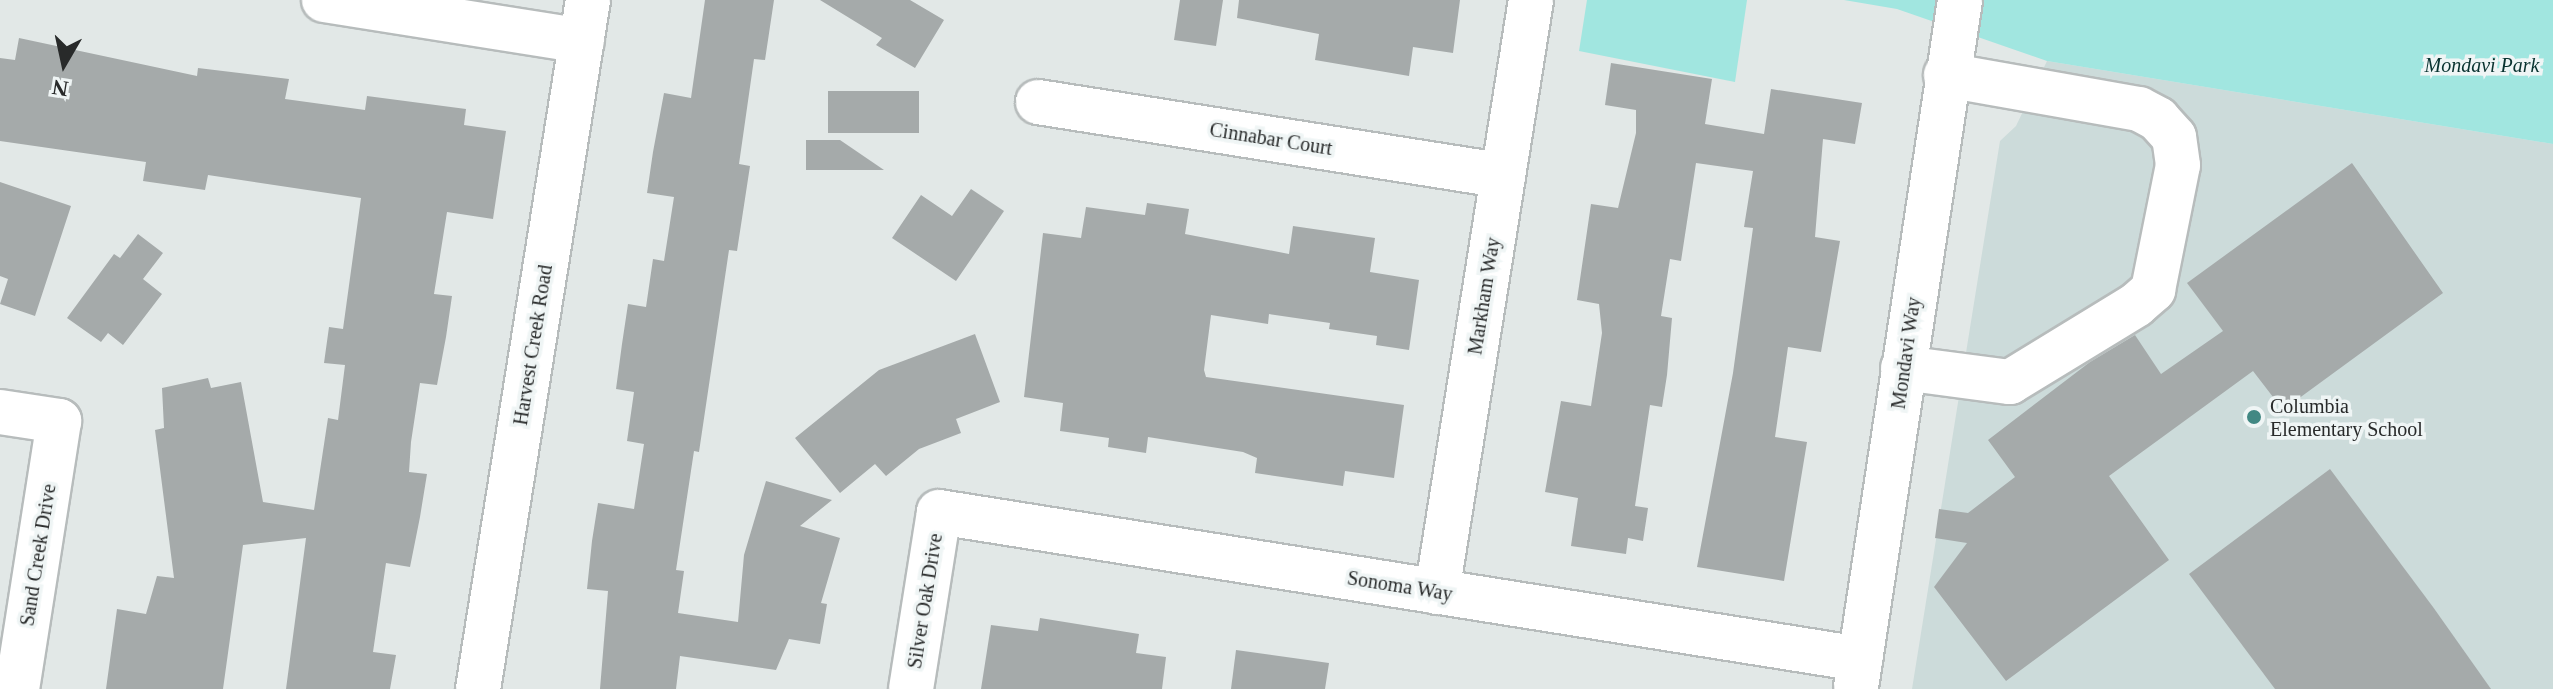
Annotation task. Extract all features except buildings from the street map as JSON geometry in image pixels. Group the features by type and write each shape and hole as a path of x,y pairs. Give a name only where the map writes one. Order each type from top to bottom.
{"street":[{"path":"324,0 585,20"},
{"name":"Markham Way","path":"1437,592 1531,0"},
{"name":"Mondavi Way","path":"1858,674 1957,8"},
{"name":"Harvest Creek Road","path":"478,689 585,20"},
{"path":"1903,368 2010,382 2136,305 2153,290 2178,165 2174,137 2158,119 2139,109 1946,75"},
{"name":"Cinnabar Court","path":"1038,102 1503,176"},
{"name":"Sand Creek Drive","path":"0,412 59,421 17,689"},
{"name":"Sonoma Way","path":"939,512 1437,592 1858,674"},
{"name":"Silver Oak Drive","path":"911,689 939,512"}],"shaded area":[{"name":"Columbia Elementary School","path":"2047,61 2553,144 2553,689 1912,689 2000,141 2016,126"}],"green space":[{"path":"1587,0 1747,0 1735,82 1579,51"},
{"name":"Mondavi Park","path":"1844,0 2553,0 2553,144 2047,61 1897,9"}],"place":[{"name":"Columbia Elementary School","path":"2254,417"}]}
